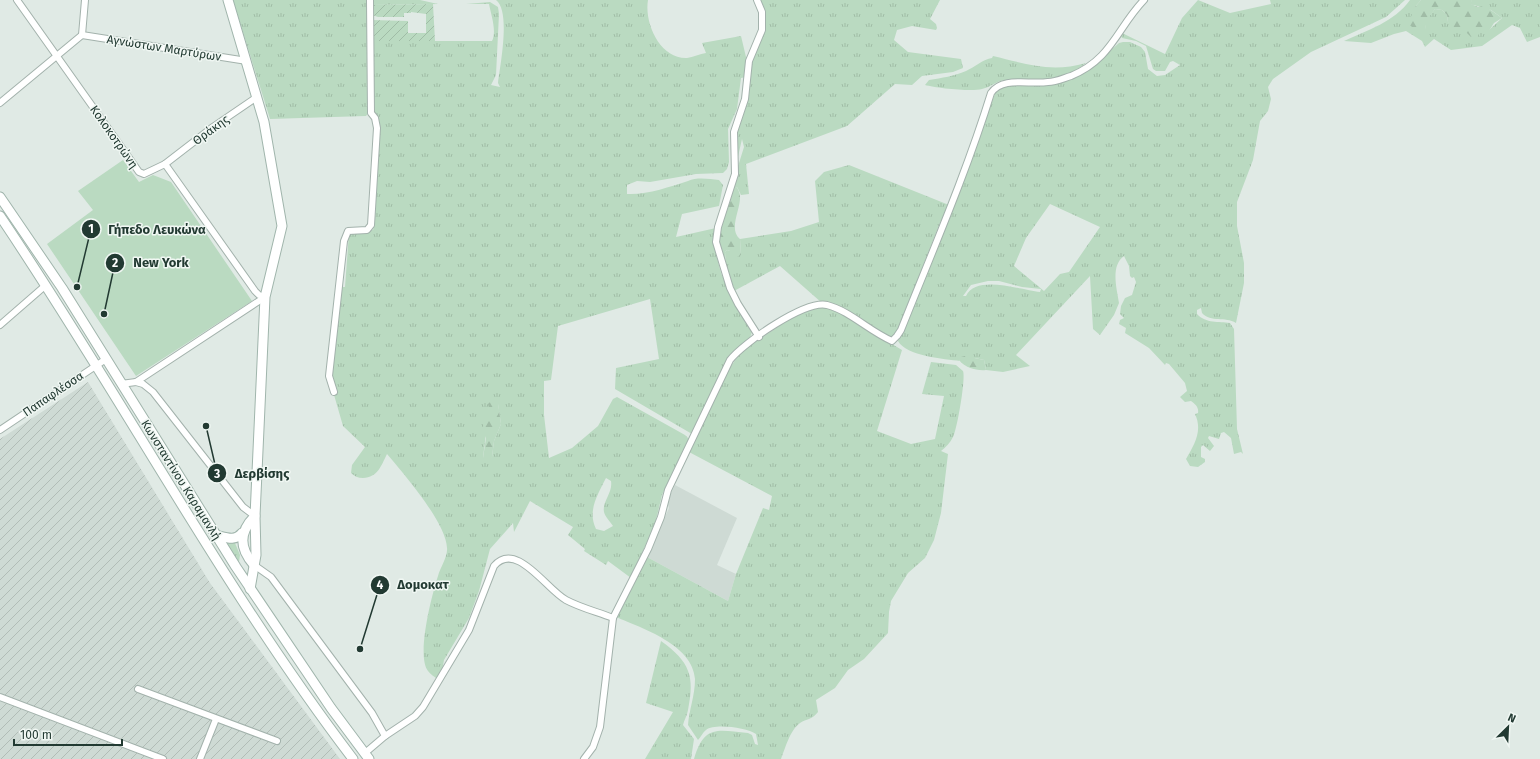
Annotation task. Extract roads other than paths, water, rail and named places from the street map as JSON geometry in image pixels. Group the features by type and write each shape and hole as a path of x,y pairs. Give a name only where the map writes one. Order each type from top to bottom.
{"main road":[{"path":"228,0 247,61 268,138 282,226 265,297 254,565 250,590"},
{"name":"Κωνσταντίνου Καραμανλή","path":"0,197 62,288 250,590 331,708 367,756"},
{"name":"Κωνσταντίνου Καραμανλή","path":"0,216 46,285 255,620 300,687 353,759"},
{"path":"215,535 233,539 239,537 247,524 255,516"},
{"path":"242,533 246,552 254,565"}],"street":[{"name":"Κολοκοτρώνη","path":"17,0 139,172 144,174 165,164"},
{"path":"0,103 82,35 84,0"},
{"path":"334,392 329,376 344,241 348,231 367,230 371,224 377,128 376,118 371,113 370,0"},
{"path":"757,0 762,12 762,30 749,61 745,98 734,132 734,174 716,232 716,242 730,288 738,304 759,337"},
{"path":"584,759 593,747 600,726 613,618 648,549 661,517 667,494 725,370 738,352 788,316 806,307 822,304 842,311 879,335 892,341 894,340 901,330 950,207 994,88 1003,84 1011,83 1049,82 1083,70 1109,49 1133,12 1144,0"},
{"name":"Αγνώστων Μαρτύρων","path":"82,35 247,61"},
{"name":"Θράκης","path":"165,164 213,127 257,97"},
{"path":"165,164 254,291 265,297"},
{"path":"0,325 46,285"},
{"path":"121,384 136,382 265,297"},
{"name":"Παπαφλέσσα","path":"0,430 106,359"},
{"path":"136,382 142,384 153,392 243,507 255,516"},
{"path":"367,756 385,736 415,716 423,707 469,630 494,566 502,559 512,558 521,561 551,590 568,601 613,618"},
{"path":"254,565 271,577 372,712 385,736"},
{"path":"138,690 277,741"},
{"path":"0,697 162,759"},
{"path":"200,759 216,719"}],"place":[{"name":"Γήπεδο Λευκώνα","path":"77,287"},
{"name":"New York","path":"104,314"},
{"name":"Δερβίσης","path":"206,426"},
{"name":"Δομοκατ","path":"360,649"}]}
